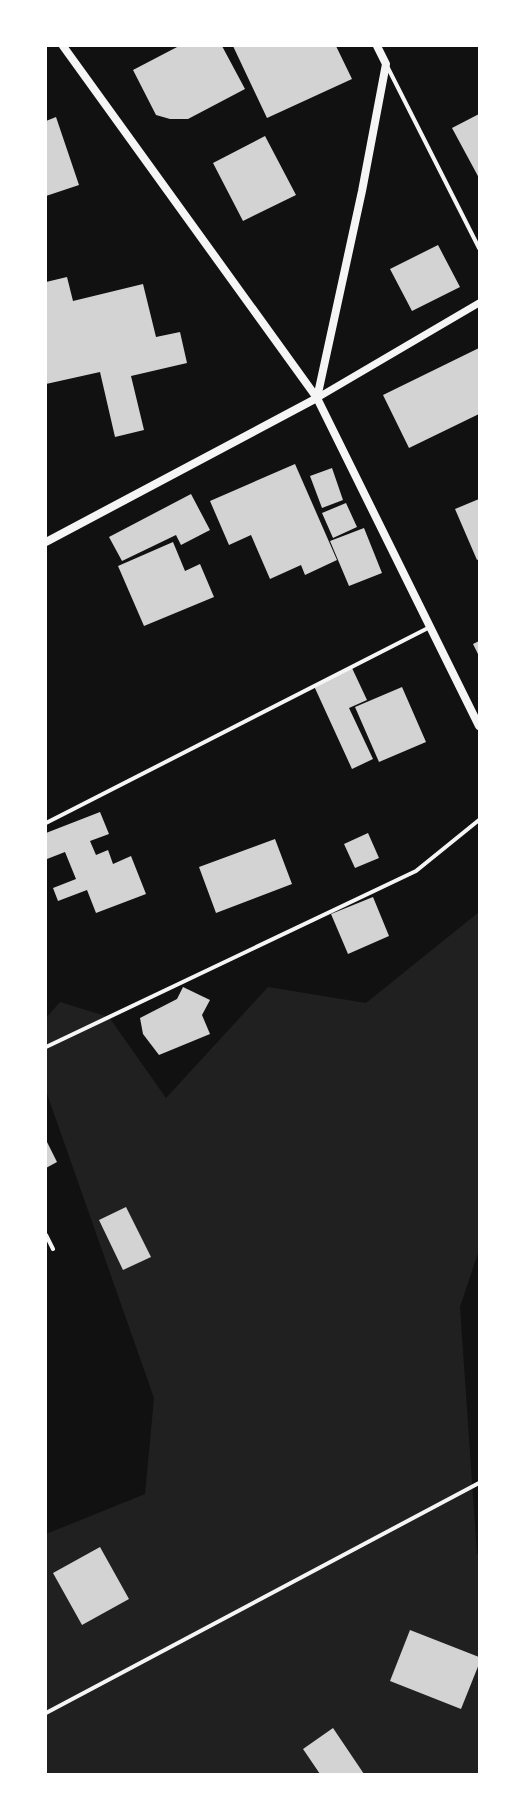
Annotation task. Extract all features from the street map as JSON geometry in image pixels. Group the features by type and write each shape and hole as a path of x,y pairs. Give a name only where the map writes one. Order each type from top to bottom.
{"main road":[{"path":"63,46 316,398 479,726"},
{"path":"46,542 316,398 362,191 386,64 377,46"}],"street":[{"path":"386,64 479,248"},
{"path":"316,398 479,303"},
{"path":"46,824 430,627"},
{"path":"46,1047 416,871 479,820"},
{"path":"46,1235 53,1249"},
{"path":"46,1713 479,1483"}],"shaded area":[{"path":"479,912 479,1250 460,1307 477,1554 479,1555 479,1774 46,1774 46,1534 145,1494 154,1398 46,1091 46,1018 60,1002 109,1017 166,1098 268,987 366,1003"}],"building":[{"path":"179,46 222,46 245,89 188,119 170,119 156,115 133,70"},
{"path":"233,46 336,46 352,79 267,118"},
{"path":"479,114 479,178 452,128"},
{"path":"56,117 79,185 46,196 46,121"},
{"path":"265,136 296,195 243,221 213,163"},
{"path":"438,245 460,287 412,311 390,269"},
{"path":"67,277 73,301 143,284 156,337 180,332 187,363 131,376 144,430 115,437 100,372 46,384 46,282"},
{"path":"479,348 479,414 409,448 383,395"},
{"path":"295,464 337,560 305,575 301,565 270,579 251,535 229,545 210,501"},
{"path":"332,468 343,500 322,508 310,476"},
{"path":"191,494 210,530 181,545 176,535 122,561 109,537"},
{"path":"479,499 479,559 477,560 455,509"},
{"path":"346,503 357,527 333,538 322,513"},
{"path":"364,528 382,573 349,586 330,541"},
{"path":"173,542 185,571 200,564 214,597 144,626 118,566"},
{"path":"479,641 479,656 473,644"},
{"path":"352,668 367,700 349,708 373,759 352,769 314,686"},
{"path":"402,687 426,742 379,762 355,707"},
{"path":"100,812 109,834 90,841 96,855 108,850 113,864 131,856 146,894 96,913 87,890 58,901 53,888 76,879 65,852 47,859 46,833"},
{"path":"368,833 379,858 355,868 344,844"},
{"path":"275,839 292,884 216,913 199,867"},
{"path":"373,897 389,936 348,954 331,914"},
{"path":"183,987 210,1000 202,1015 210,1034 159,1055 143,1034 140,1018 177,999"},
{"path":"46,1140 57,1162 46,1168"},
{"path":"126,1207 151,1257 123,1270 99,1220"},
{"path":"100,1547 129,1599 82,1625 53,1573"},
{"path":"410,1630 479,1657 479,1664 461,1709 390,1681"},
{"path":"333,1728 364,1774 320,1774 303,1749"}]}
